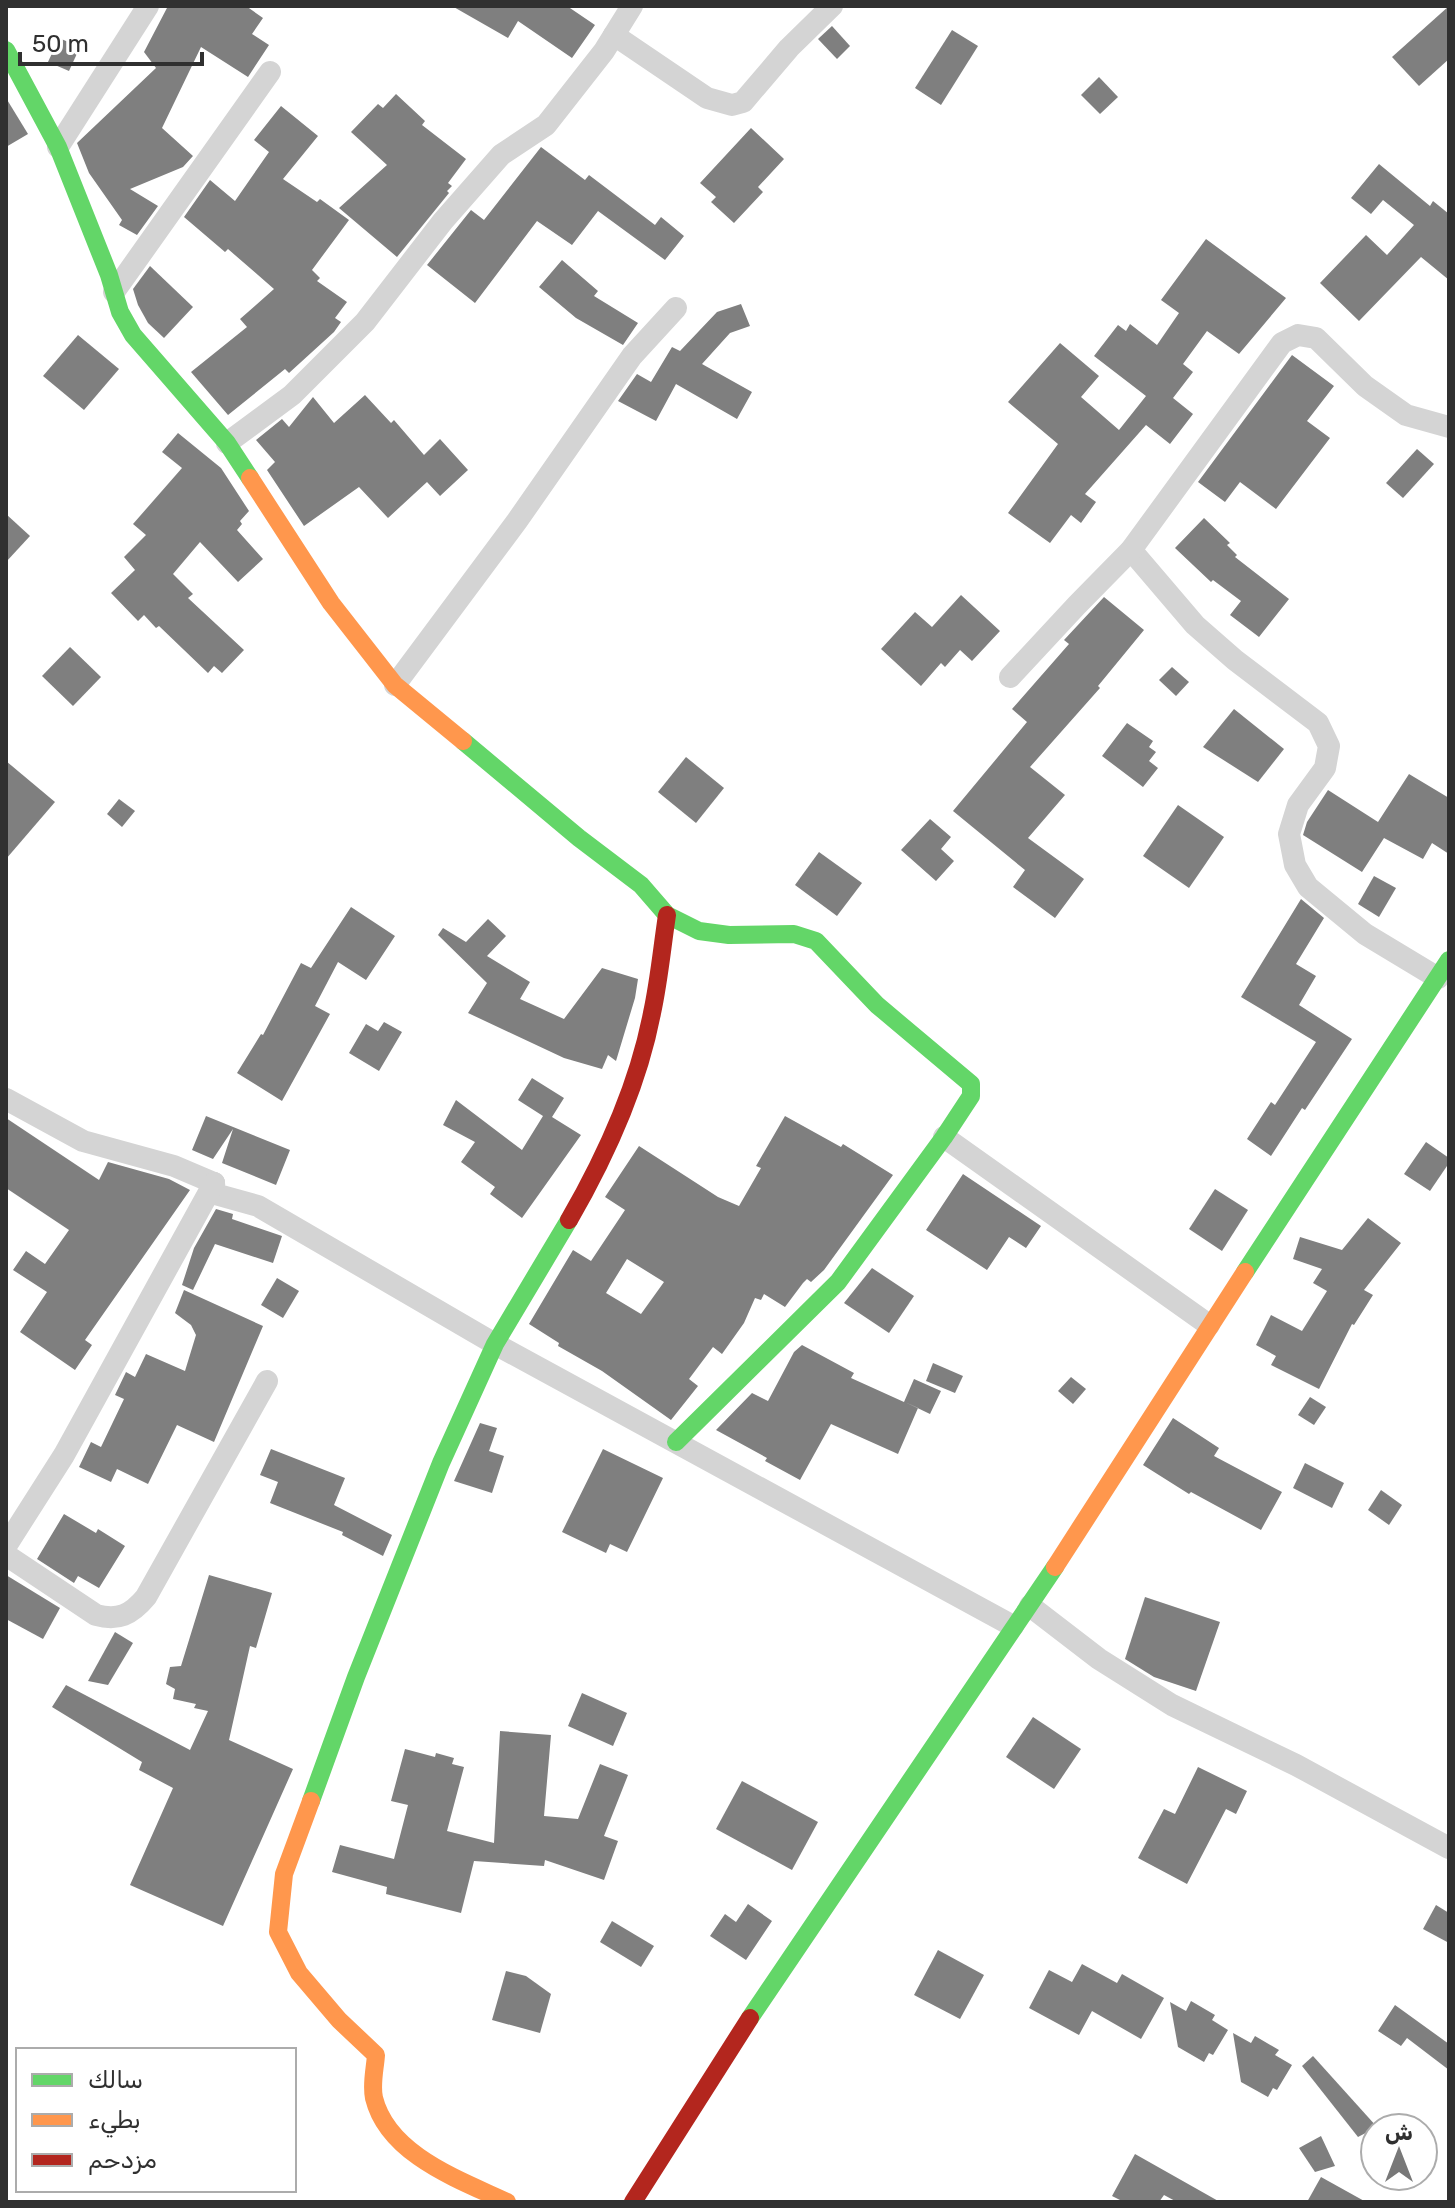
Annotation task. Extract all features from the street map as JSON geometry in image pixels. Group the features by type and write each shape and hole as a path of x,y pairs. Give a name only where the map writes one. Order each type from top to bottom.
{"street":[{"path":"58,147 148,6"},
{"path":"227,443 292,395 365,322 443,221 501,155 546,125 632,6"},
{"path":"614,35 707,98 732,105 743,102 789,48 832,6"},
{"path":"6,50 58,147 120,312 133,335 227,443 331,603 395,685 579,838 641,885 667,915 699,931 729,935 794,934 816,941 877,1005 971,1084 971,1096 944,1137 838,1282 676,1442"},
{"path":"114,292 270,72"},
{"path":"395,685 517,521 632,356 676,308"},
{"path":"1010,677 1131,550 1282,343 1298,335 1316,338 1365,386 1406,415 1449,427"},
{"path":"633,2202 747,2022 1013,1626 1030,1606 1209,1325 1444,969 1365,934 1308,887 1295,865 1289,834 1298,805 1325,768 1329,746 1318,723 1235,660 1195,625 1131,550"},
{"path":"507,2202 414,2153 380,2114 374,2098 376,2055 339,2020 299,1973 278,1932 284,1874 356,1677 441,1463 495,1344 574,1211 602,1160 621,1116 652,1015 667,915"},
{"path":"6,1099 83,1141 174,1166 214,1183"},
{"path":"944,1137 1209,1325"},
{"path":"214,1183 215,1194 258,1206 495,1344 1013,1626"},
{"path":"6,1546 64,1455 214,1183"},
{"path":"6,1555 96,1615 110,1619 125,1616 146,1597 267,1381"},
{"path":"1030,1606 1099,1659 1172,1705 1296,1765 1449,1848"}],"building":[{"path":"168,6 246,6 263,18 252,34 269,45 248,77 201,47 162,128 193,156 183,167 130,189 158,206 137,235 119,225 122,220 89,173 77,143 156,68 144,52"},
{"path":"452,6 567,6 595,25 572,58 518,21 508,38"},
{"path":"1449,6 1449,59 1419,86 1392,57"},
{"path":"832,26 850,46 837,59 818,39"},
{"path":"952,30 978,46 941,105 915,88"},
{"path":"59,38 80,47 69,71 48,62"},
{"path":"1099,77 1118,97 1100,114 1081,95"},
{"path":"396,94 425,121 422,125 466,159 448,183 452,186 447,191 449,193 397,257 339,208 387,165 351,132 378,104 383,108"},
{"path":"6,98 28,134 6,147"},
{"path":"281,106 318,136 283,179 317,202 320,199 349,220 312,270 320,278 317,281 347,302 335,318 341,322 334,332 289,373 285,369 228,415 191,372 247,327 240,319 274,289 228,249 225,252 184,217 210,180 235,201 269,152 254,140"},
{"path":"751,128 784,159 758,187 763,192 734,223 711,202 716,197 700,183"},
{"path":"541,147 585,180 589,175 655,225 661,217 684,236 665,260 598,211 572,245 537,221 475,303 427,265 471,210 484,220"},
{"path":"1379,164 1430,206 1433,201 1449,214 1449,280 1421,257 1359,321 1320,283 1366,235 1387,255 1414,225 1383,200 1371,214 1351,198"},
{"path":"1206,239 1286,298 1239,354 1207,331 1183,364 1193,372 1173,398 1193,414 1170,444 1146,425 1085,494 1096,502 1081,523 1071,515 1050,543 1008,513 1058,444 1008,402 1060,343 1099,376 1081,397 1119,430 1146,396 1094,356 1118,325 1126,331 1130,324 1157,345 1179,313 1161,300"},
{"path":"562,260 598,291 594,296 638,323 623,345 576,318 539,287"},
{"path":"150,266 193,307 164,338 148,323 133,289"},
{"path":"741,304 750,326 730,333 702,364 752,392 737,419 676,384 656,421 618,401 637,374 651,382 672,347 680,351 717,312"},
{"path":"78,335 119,369 84,410 43,376"},
{"path":"1292,355 1334,386 1307,421 1330,438 1276,509 1240,482 1225,502 1198,482"},
{"path":"365,395 391,423 394,420 424,455 440,439 468,470 440,496 427,482 388,518 359,487 304,526 267,470 275,462 256,440 282,419 289,427 313,397 334,423"},
{"path":"178,433 221,468 249,511 237,530 263,559 238,582 200,542 173,574 193,594 188,598 244,650 222,673 214,666 208,673 159,626 156,628 144,615 138,621 111,593 135,570 124,557 146,535 133,524 182,468 162,452"},
{"path":"1417,449 1434,464 1403,498 1386,483"},
{"path":"6,514 30,536 6,562"},
{"path":"1204,518 1230,543 1227,545 1237,555 1235,557 1289,599 1259,637 1230,615 1241,601 1213,580 1211,582 1175,548"},
{"path":"961,595 1000,631 972,661 960,650 945,667 941,663 921,686 881,649 915,612 932,627"},
{"path":"1104,597 1144,630 1098,686 1100,688 1030,767 1065,795 1028,838 1084,879 1055,918 1013,887 1025,870 953,811 1027,722 1012,709 1069,644 1064,640"},
{"path":"70,647 101,677 73,706 42,676"},
{"path":"1172,667 1189,682 1176,696 1159,680"},
{"path":"1234,709 1284,749 1258,782 1203,747"},
{"path":"1127,723 1153,741 1149,747 1156,752 1149,761 1158,768 1143,787 1102,756"},
{"path":"686,757 724,788 696,823 658,792"},
{"path":"6,761 55,802 6,859"},
{"path":"1409,774 1449,798 1449,854 1432,843 1423,859 1384,838 1362,872 1303,835 1307,822 1328,790 1378,822"},
{"path":"119,799 135,811 122,827 107,814"},
{"path":"1178,805 1224,837 1189,888 1143,856"},
{"path":"930,819 951,837 941,849 954,861 936,881 901,850"},
{"path":"819,852 862,883 837,916 795,885"},
{"path":"1374,876 1396,888 1379,917 1358,904"},
{"path":"1301,899 1324,918 1296,964 1316,976 1299,1005 1352,1039 1271,1156 1247,1139 1271,1102 1275,1105 1316,1042 1241,997"},
{"path":"351,907 395,936 366,980 338,962 315,1006 330,1014 282,1101 237,1073 263,1035 301,963 311,968"},
{"path":"488,919 506,936 487,956 530,982 520,999 564,1019 602,968 638,979 616,1061 608,1055 602,1069 564,1058 468,1013 487,983 438,935 443,928 466,942"},
{"path":"384,1022 402,1032 379,1071 349,1053 366,1024 378,1031"},
{"path":"532,1078 564,1098 552,1117 581,1135 522,1218 490,1194 495,1187 461,1162 475,1142 443,1125 456,1100 522,1150 543,1116 518,1100"},
{"path":"206,1116 290,1150 276,1185 222,1163 233,1129 213,1159 192,1150"},
{"path":"785,1116 841,1147 843,1144 893,1175 824,1270 811,1282 807,1279 785,1307 764,1294 761,1300 755,1298 744,1323 722,1354 713,1347 689,1379 698,1386 671,1420 529,1324 573,1250 591,1261 625,1210 605,1197 639,1146 718,1197 739,1206 761,1168 756,1166","holes":["627,1259 664,1282 641,1314 606,1293"]},
{"path":"6,1118 99,1180 108,1162 169,1179 190,1190 85,1340 92,1345 75,1370 20,1332 47,1292 13,1270 26,1251 45,1264 69,1230 6,1188"},
{"path":"1426,1142 1449,1158 1449,1163 1430,1191 1404,1174"},
{"path":"963,1174 1041,1226 1026,1248 1009,1237 987,1270 926,1230"},
{"path":"1215,1189 1248,1210 1222,1251 1189,1229"},
{"path":"216,1209 233,1214 232,1219 282,1236 273,1263 215,1244 193,1290 182,1285 194,1248"},
{"path":"1368,1218 1401,1243 1364,1290 1373,1295 1352,1324 1319,1389 1271,1365 1276,1356 1256,1345 1271,1315 1302,1331 1327,1291 1313,1283 1322,1269 1293,1259 1300,1237 1342,1250"},
{"path":"872,1268 914,1296 889,1333 844,1303"},
{"path":"277,1278 299,1291 283,1318 261,1305"},
{"path":"184,1290 263,1326 214,1442 177,1425 148,1484 117,1469 111,1482 79,1467 91,1442 101,1447 124,1399 115,1395 126,1372 135,1377 146,1354 185,1371 196,1335 191,1325 175,1313"},
{"path":"802,1345 854,1373 851,1378 904,1402 914,1379 941,1391 930,1414 918,1408 898,1454 831,1424 800,1480 716,1430 752,1393 768,1401 794,1352"},
{"path":"933,1363 963,1376 955,1393 926,1381"},
{"path":"1071,1377 1086,1389 1073,1404 1058,1391"},
{"path":"1310,1397 1326,1407 1314,1425 1298,1415"},
{"path":"1173,1418 1219,1448 1214,1456 1282,1492 1261,1530 1191,1492 1189,1494 1143,1465"},
{"path":"480,1423 497,1428 489,1451 504,1456 492,1493 454,1481"},
{"path":"271,1449 345,1478 334,1505 392,1535 383,1556 342,1535 343,1532 270,1503 278,1482 260,1475"},
{"path":"603,1449 663,1478 627,1552 610,1544 606,1553 562,1532"},
{"path":"1305,1463 1344,1483 1332,1508 1293,1488"},
{"path":"1381,1490 1402,1505 1389,1525 1368,1510"},
{"path":"64,1514 96,1533 98,1529 125,1546 99,1588 78,1576 74,1583 37,1559"},
{"path":"6,1575 60,1608 43,1639 6,1619"},
{"path":"209,1575 272,1593 256,1648 250,1646 229,1740 293,1769 223,1926 130,1885 173,1788 139,1770 142,1762 52,1707 66,1685 190,1750 208,1711 194,1708 196,1704 173,1699 175,1689 166,1684 170,1667 181,1666"},
{"path":"1145,1597 1220,1622 1196,1691 1154,1677 1125,1659"},
{"path":"115,1632 133,1643 108,1685 88,1681"},
{"path":"582,1693 627,1713 613,1746 568,1726"},
{"path":"1033,1717 1081,1749 1054,1789 1006,1757"},
{"path":"500,1731 551,1735 544,1816 578,1819 600,1764 628,1775 604,1836 618,1841 604,1880 545,1860 544,1866 474,1861 461,1913 386,1894 387,1887 332,1872 340,1845 394,1859 408,1805 391,1801 405,1749 435,1757 436,1753 454,1758 452,1764 464,1767 447,1831 494,1843"},
{"path":"1198,1767 1247,1791 1236,1814 1226,1809 1187,1884 1138,1858 1164,1809 1175,1814"},
{"path":"742,1781 818,1822 792,1870 716,1829"},
{"path":"748,1904 772,1921 746,1960 710,1936 725,1914 736,1922"},
{"path":"1436,1905 1449,1913 1449,1943 1423,1929"},
{"path":"612,1921 654,1946 641,1967 600,1942"},
{"path":"938,1950 984,1975 960,2019 914,1995"},
{"path":"1082,1964 1117,1983 1122,1974 1164,1998 1141,2039 1092,2011 1079,2035 1029,2008 1049,1970 1072,1982"},
{"path":"506,1971 526,1976 551,1994 540,2033 492,2020"},
{"path":"1191,2001 1215,2015 1212,2020 1228,2030 1213,2055 1209,2053 1204,2062 1178,2047 1170,2002 1186,2011"},
{"path":"1395,2005 1449,2044 1449,2070 1407,2038 1401,2046 1378,2031"},
{"path":"1233,2033 1251,2043 1255,2036 1279,2050 1275,2055 1292,2065 1277,2090 1273,2088 1268,2097 1241,2082"},
{"path":"1313,2056 1363,2112 1359,2112 1359,2136 1358,2137 1302,2066"},
{"path":"1321,2136 1335,2166 1315,2172 1299,2148"},
{"path":"1135,2154 1220,2202 1177,2202 1164,2195 1159,2202 1124,2202 1112,2196"},
{"path":"1321,2177 1366,2202 1307,2202"}],"traffic: fast":[{"path":"6,50 58,147 109,275 120,312 133,335 227,443 250,478"},
{"path":"463,741 579,838 641,885 667,915 699,931 729,935 794,934 816,941 877,1005 971,1084 971,1096 944,1137 838,1282 676,1442"},
{"path":"1245,1272 1449,960"},
{"path":"311,1801 356,1677 441,1463 495,1344 569,1220"},
{"path":"750,2018 1055,1567"}],"traffic: slow":[{"path":"250,478 331,603 395,685 463,741"},
{"path":"1055,1567 1245,1272"},
{"path":"311,1801 284,1874 278,1932 299,1973 339,2020 376,2055 374,2098 382,2118 394,2135 428,2163 507,2202"}],"traffic: jam":[{"path":"569,1220 608,1146 638,1067 654,1001 667,915"},
{"path":"633,2202 750,2018"}]}
